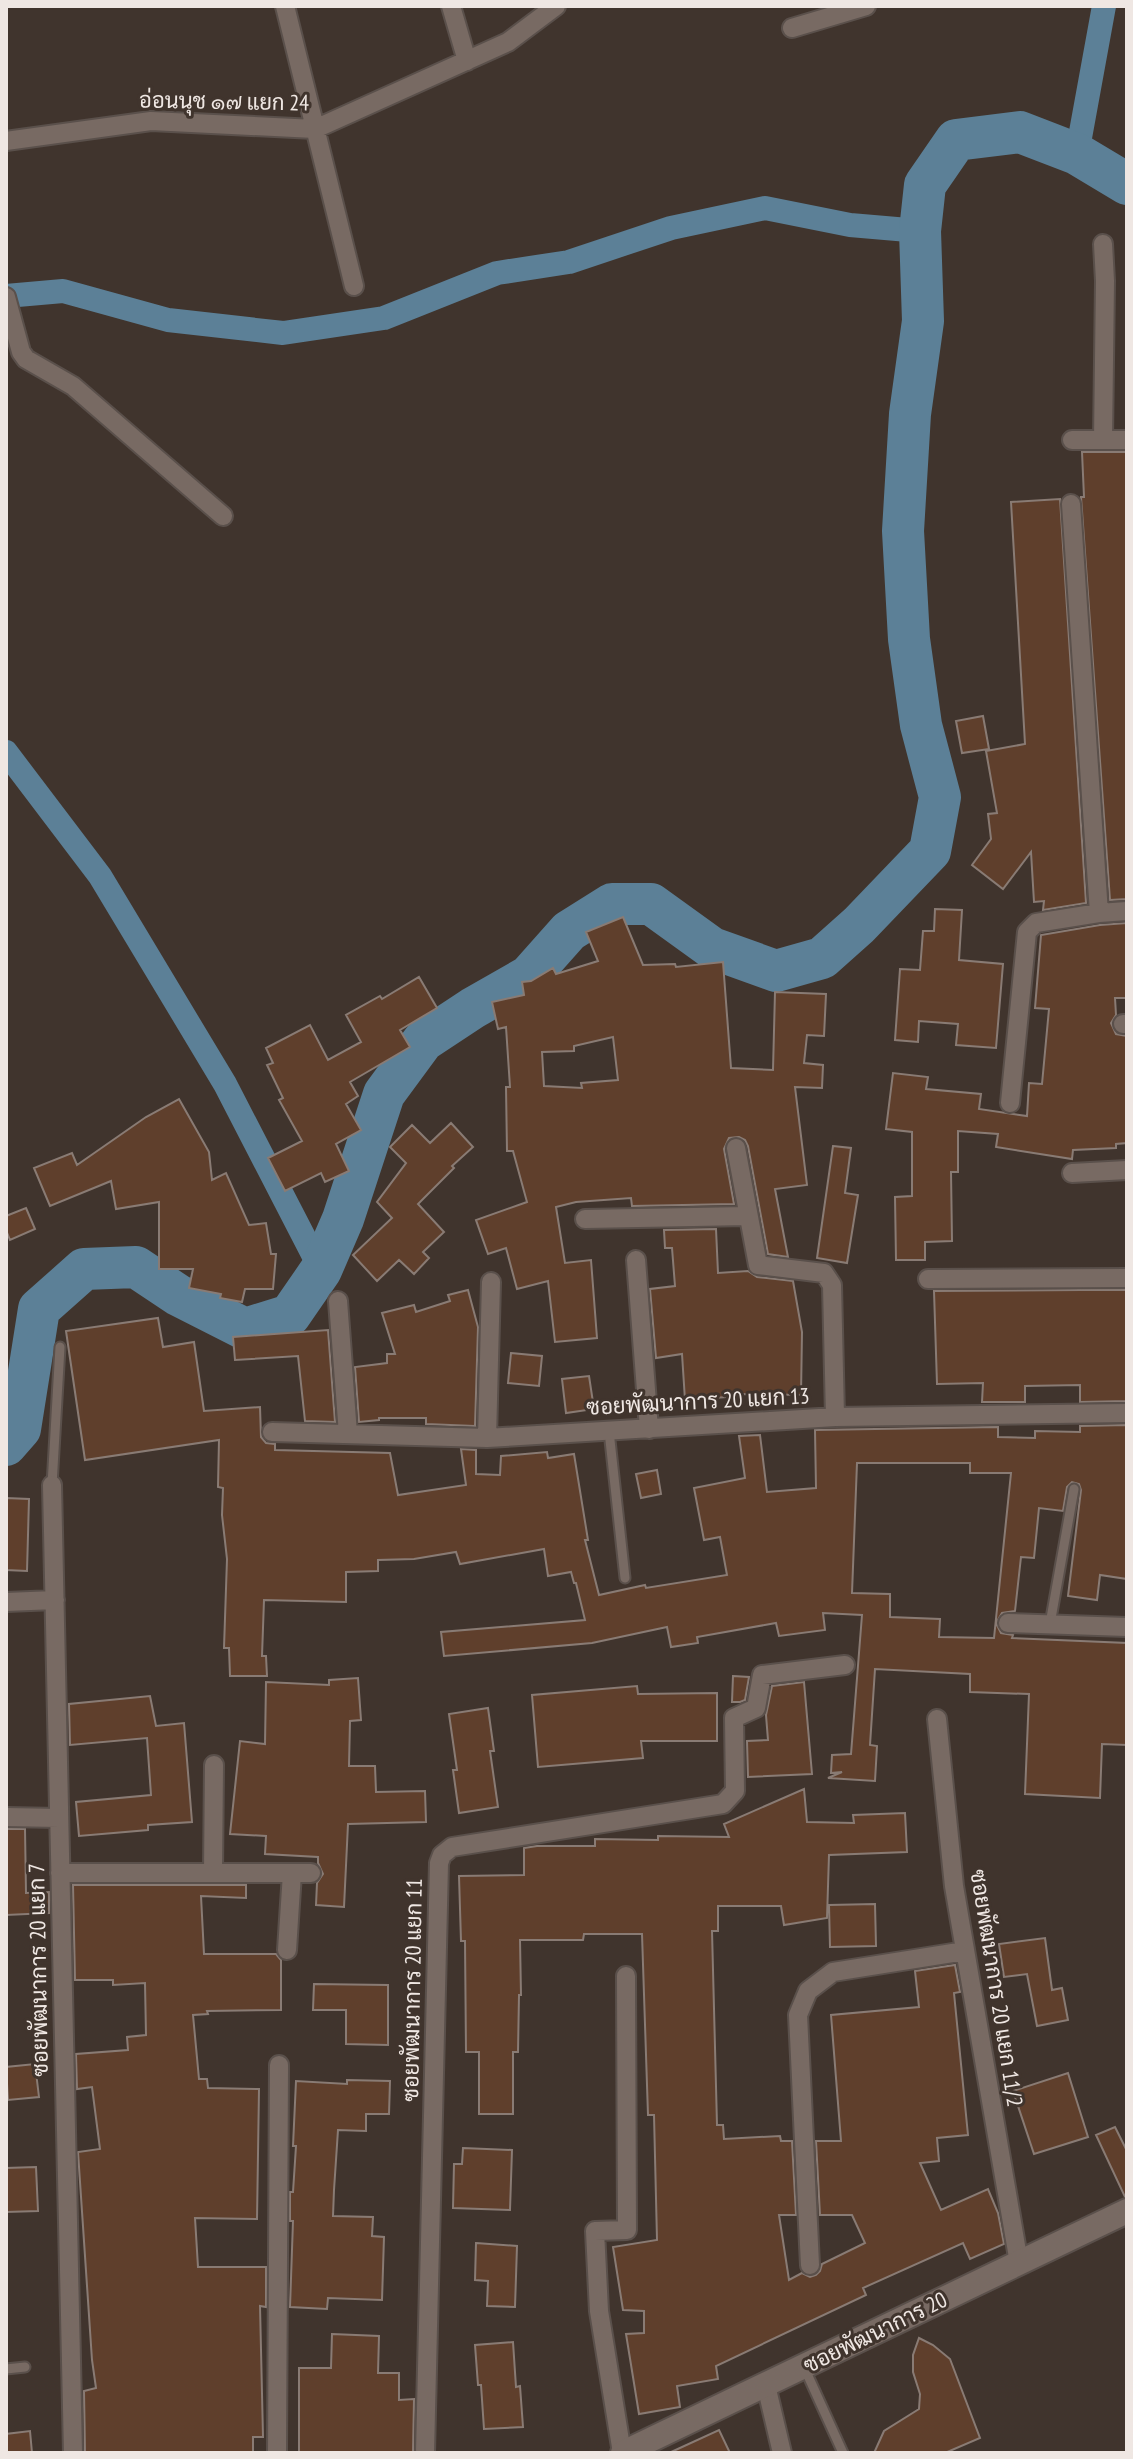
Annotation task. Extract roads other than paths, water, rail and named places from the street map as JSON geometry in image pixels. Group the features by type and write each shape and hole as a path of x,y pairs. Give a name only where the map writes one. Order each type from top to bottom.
{"street":[{"path":"285,6 354,286"},
{"path":"451,6 467,61"},
{"name":"อ่อนนุช ๑๗ แยก 24","path":"6,141 151,121 315,129 508,42 556,6"},
{"path":"792,28 866,6"},
{"path":"1103,244 1103,440"},
{"path":"6,297 21,352 26,359 73,386 223,516"},
{"path":"1072,440 1127,440"},
{"path":"1071,504 1099,913"},
{"path":"1010,1103 1027,932 1036,923 1127,911"},
{"path":"736,1148 758,1265 824,1273 832,1285 835,1417"},
{"path":"1072,1173 1127,1170"},
{"path":"585,1219 747,1216"},
{"path":"636,1260 649,1429"},
{"path":"928,1279 1127,1278"},
{"path":"487,1438 491,1282"},
{"path":"338,1301 348,1434"},
{"name":"ซอยพัฒนาการ 20 แยก 13","path":"272,1432 487,1438 835,1417 1127,1413"},
{"name":"ซอยพัฒนาการ 20 แยก 7","path":"52,1485 73,2453"},
{"path":"6,1602 55,1600"},
{"path":"1008,1623 1127,1627"},
{"name":"ซอยพัฒนาการ 20 แยก 11","path":"425,2453 439,1863 442,1855 452,1847 723,1804 735,1791 734,1718 756,1708 762,1675 845,1665"},
{"name":"ซอยพัฒนาการ 20 แยก 11/2","path":"937,1719 954,1886 1019,2263"},
{"path":"213,1873 214,1765"},
{"path":"6,1817 59,1818"},
{"path":"60,1873 311,1873"},
{"path":"287,1950 292,1873"},
{"path":"810,2265 798,2015 808,1991 833,1972 965,1951"},
{"path":"623,2453 599,2311 595,2231 627,2230 626,1976"},
{"path":"277,2453 279,2065"},
{"name":"ซอยพัฒนาการ 20","path":"623,2453 1127,2211"},
{"path":"766,2385 782,2453"}],"lane":[{"path":"52,1485 60,1347"},
{"path":"609,1431 625,1578"},
{"path":"1050,1624 1074,1489"},
{"path":"6,2369 25,2367"},
{"path":"804,2367 843,2453"}],"waterway":[{"path":"1077,154 1104,6"},
{"path":"6,1445 20,1429 39,1309 84,1269 136,1267 178,1295 245,1329 290,1315 321,1270 343,1219 384,1094 423,1041 529,976 569,931 612,904 651,904 712,948 776,971 822,958 859,925 930,851 940,797 921,725 909,639 903,531 910,414 923,321 920,231 925,185 956,140 1020,132 1077,154 1127,184"},
{"path":"6,296 63,291 168,320 283,333 384,318 497,273 569,262 671,228 765,208 850,225 920,231"},
{"path":"6,752 100,876 225,1084 321,1270"}]}
